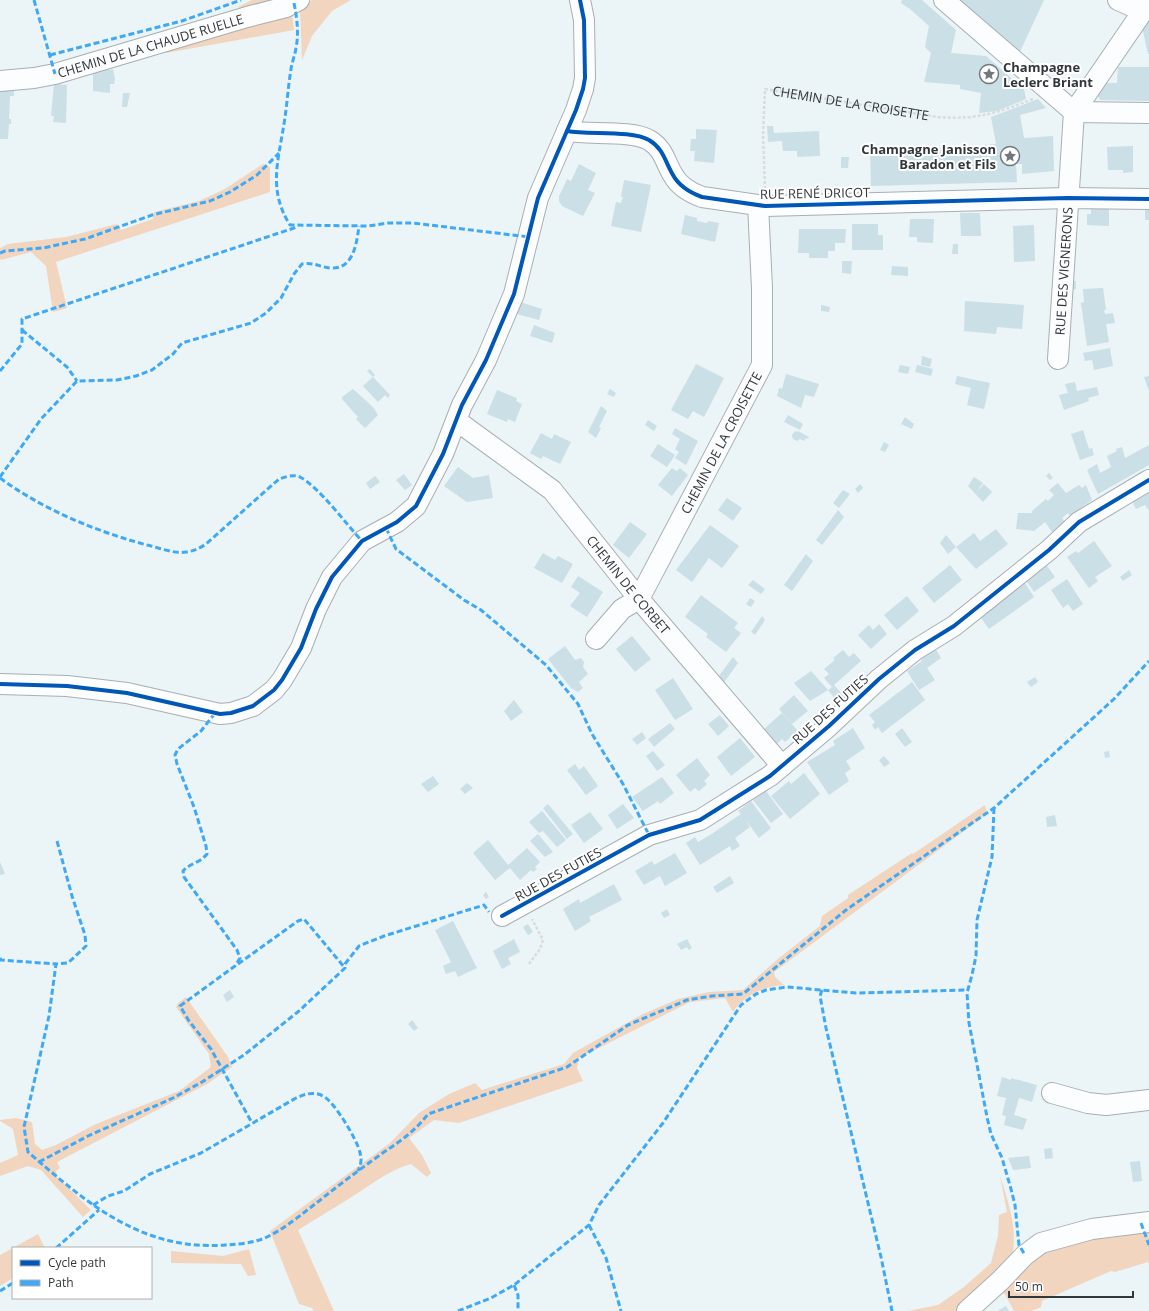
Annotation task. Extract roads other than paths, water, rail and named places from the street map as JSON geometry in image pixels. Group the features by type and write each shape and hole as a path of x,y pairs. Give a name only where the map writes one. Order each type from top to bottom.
{"street":[{"name":"CHEMIN DE LA CHAUDE RUELLE","path":"0,81 34,78 55,74 247,17 286,7 299,0"},
{"path":"0,684 67,686 120,692 220,714 236,712 253,706 274,690 282,680 301,648 327,586 355,548 362,541 397,522 416,506 443,454 462,405 486,360 514,294 538,198 579,100 585,78 584,20 580,0"},
{"path":"944,0 1074,112 1149,113"},
{"path":"1074,112 1146,9 1118,0"},
{"name":"RUE DES VIGNERONS","path":"1058,359 1074,112"},
{"name":"RUE RENÉ DRICOT","path":"566,131 633,136 648,139 659,147 673,176 690,192 702,197 761,205 1068,198 1149,199"},
{"name":"CHEMIN DE LA CROISETTE","path":"640,599 762,365 761,205"},
{"name":"CHEMIN DE CORBET","path":"457,421 552,490 640,599 782,766"},
{"name":"RUE DES FUTIES","path":"502,916 649,835 700,820 736,799 782,766 829,726 879,679 915,650 954,626 1049,550 1079,522 1149,480"},
{"path":"596,639 622,609 640,599"},
{"path":"1052,1093 1088,1103 1106,1105 1149,1100"},
{"path":"967,1311 1000,1281 1024,1255 1041,1242 1092,1229 1149,1222"}],"place":[{"name":"Champagne Leclerc Briant","path":"989,74"},
{"name":"Champagne Janisson Baradon et Fils","path":"1010,156"}]}
